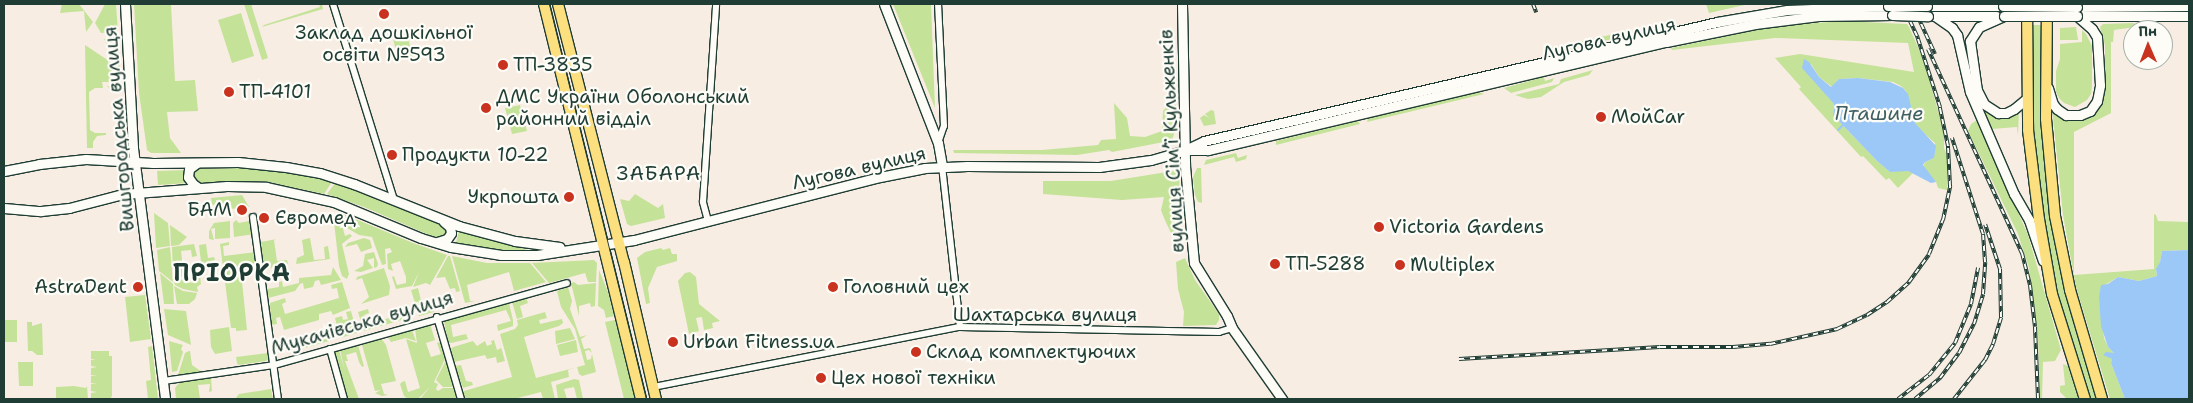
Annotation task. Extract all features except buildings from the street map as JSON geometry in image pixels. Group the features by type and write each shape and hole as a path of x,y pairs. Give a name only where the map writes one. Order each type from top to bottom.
{"main road":[{"name":"Вишгородська вулиця","path":"125,4 134,161 165,399"},
{"path":"544,4 640,399"},
{"path":"558,4 619,242 656,399"},
{"path":"884,4 938,142 942,166"},
{"name":"вулиця Сімʼї Кульженків","path":"1182,4 1185,150 1194,263 1227,316 1232,328 1282,399"},
{"path":"2027,4 2029,146 2047,272"},
{"path":"2047,4 2046,84 2050,175 2064,268 2102,399"},
{"name":"Лугова вулиця","path":"570,248 619,242 875,178 942,166 1099,167 1151,160 1185,150 1204,141 1753,14 1817,7 1933,5 2001,9 2080,9"},
{"path":"2080,9 2189,6"},
{"path":"2001,9 1979,27 1970,41 1977,90 1984,104 1998,113 2006,113 2014,109 2027,98"},
{"name":"Лугова вулиця","path":"1185,150 1208,150 1666,42 1755,24 1818,16 1931,16 2001,9"},
{"path":"2046,84 2053,104 2057,110 2066,115 2080,115 2090,111 2097,101 2100,85 2097,37 2080,9"},
{"path":"2080,9 2189,16"},
{"path":"1931,16 1952,28 1957,35 1970,92 2014,194 2028,220 2047,272 2084,399"},
{"path":"4,171 64,160 110,159 262,164 300,169 337,178 442,220 515,241 570,248"},
{"path":"198,163 189,169 188,177 199,188"},
{"path":"4,208 33,211 58,209 117,194 253,186 304,194 356,209 434,242 501,256 538,255 570,248"},
{"path":"434,242 447,239 451,233 450,227 442,220"}],"street":[{"path":"333,4 394,200"},
{"path":"708,221 703,202 716,4"},
{"path":"938,4 944,126 938,142"},
{"path":"942,166 960,327"},
{"path":"253,217 278,399"},
{"name":"Мукачівська вулиця","path":"163,381 274,365 567,283"},
{"path":"437,318 461,399"},
{"name":"Шахтарська вулиця","path":"653,387 960,327 1219,332 1232,328"},
{"path":"330,349 344,399"}],"green space":[{"path":"62,4 79,4 93,22 86,32 84,11 60,13"},
{"path":"105,4 116,4 118,32 101,33 95,23"},
{"path":"134,4 171,4 175,81 195,80 198,111 167,112 170,138 181,153 151,153 147,150 139,93"},
{"path":"244,4 251,4 268,58 262,60"},
{"path":"319,4 322,4 323,9 262,27 320,7"},
{"path":"893,4 931,4 935,108"},
{"path":"1706,4 1749,4 1709,13"},
{"path":"241,13 254,56 232,63 218,20"},
{"path":"1843,21 1907,24 1909,27 1924,61 1944,132 1944,148 1948,158 1947,190 1938,188 1936,182 1923,168 1925,162 1934,158 1935,143 1916,126 1906,91 1901,86 1893,82 1858,78 1839,79 1832,87 1819,77 1811,64 1808,73 1834,104 1833,115 1877,161 1890,172 1905,170 1913,173 1898,188 1889,178 1886,180 1863,156 1861,157 1799,89 1801,87 1775,58 1800,54 1914,72 1908,43 1775,38 1672,50 1671,48 1776,26"},
{"path":"2123,23 2123,29 2114,30 2113,42 2111,42 2111,113 2074,132 2074,275 2154,269 2154,214 2158,221 2189,222 2189,250 2162,251 2156,271 2157,276 2139,281 2118,277 2105,285 2099,297 2104,338 2108,347 2114,353 2111,363 2125,399 2110,399 2076,287 2063,215 2052,108 2061,116 2096,110 2102,101 2105,91 2105,45 2100,27 2103,24"},
{"path":"2031,25 2041,25 2041,84 2067,292 2099,399 2088,399 2057,294 2042,218 2033,129"},
{"path":"2076,27 2078,40 2060,40 2060,28"},
{"path":"2082,30 2092,46 2092,86 2091,94 2087,100 2075,107 2064,103 2059,98 2056,92 2056,71 2060,59 2060,44 2082,42"},
{"path":"406,31 413,57 398,60 392,34"},
{"path":"1614,34 1612,39 1552,52 1551,48"},
{"path":"118,38 120,72 104,39"},
{"path":"85,45 112,63 121,84 119,89 112,91 107,86 110,86 110,82 102,82 103,88 95,88 89,92 90,130 95,133 106,133 106,135 97,136 93,142 93,148 87,148"},
{"path":"1593,70 1589,75 1564,82 1541,97 1528,99 1515,95 1559,84 1561,79"},
{"path":"1544,77 1545,81 1554,78 1552,82 1511,93 1504,88"},
{"path":"1478,92 1484,94 1367,122 1368,118"},
{"path":"1175,96 1177,125 1172,140 1169,141 1112,152 1109,150 1077,155 954,153 953,150 1042,150 1098,145 1101,140 1116,139 1114,103 1127,118 1130,136 1145,137 1162,131 1163,111"},
{"path":"520,105 527,131 512,134 505,108"},
{"path":"1979,106 1996,116 2019,109 2018,136 2017,127 1992,129 1986,122"},
{"path":"1211,110 1214,111 1216,124 1204,126 1200,118 1204,115 1209,118 1205,114"},
{"path":"1977,120 2028,235 2061,350 2055,361 2043,362 2042,399 2040,399 2038,336 2029,268 2018,234 1968,131 1971,124"},
{"path":"1358,121 1360,124 1276,145 1276,141"},
{"path":"1236,153 1238,158 1247,155 1246,159 1236,162 1234,157 1204,165 1206,160"},
{"path":"243,168 292,173 332,182 324,194 264,181 199,183 192,177 193,171 196,169"},
{"path":"1197,168 1201,168 1202,203 1198,202 1195,195 1193,177"},
{"path":"186,170 188,183 158,185 157,171"},
{"path":"1173,171 1179,175 1182,248 1178,248 1161,210 1164,197 1122,200 1043,194 1043,181 1111,181"},
{"path":"335,183 444,226 446,233 444,236 434,237 364,207 327,194"},
{"path":"635,194 658,208 663,204 665,218 631,226 627,224 620,199 629,201"},
{"path":"242,195 249,207 220,210 212,204 211,198"},
{"path":"154,213 168,223 170,246 156,248"},
{"path":"341,213 447,255 430,285 426,283 413,287 419,272 412,286 396,289 392,277 394,276 397,285 406,283 406,277 400,261 391,264 393,271 388,269 387,254 392,252 390,248 385,249 386,264 382,265 372,237 359,235 347,228"},
{"path":"339,214 345,236 350,234 352,236 342,244 349,274 347,279 342,276 339,266 334,222"},
{"path":"249,219 254,220 250,221 251,232 255,234 234,237 233,223 236,220 239,223 249,221"},
{"path":"230,221 230,238 215,239 215,228 211,229 214,240 209,239 209,231 214,223"},
{"path":"170,225 187,237 179,245 171,246"},
{"path":"459,231 525,249 526,251 496,251 456,243"},
{"path":"310,238 314,260 325,259 324,247 328,246 330,259 296,264 297,258 304,255 302,240"},
{"path":"364,238 370,240 372,248 361,252 357,244 345,247 348,243"},
{"path":"277,239 274,240 277,261 287,260 288,264 264,269 261,242"},
{"path":"229,242 229,245 223,246 224,256 256,252 257,264 246,265 241,272 247,330 236,331 236,328 231,328 220,244"},
{"path":"194,244 197,256 192,257 191,250 181,251 184,276 178,278 173,273 172,247"},
{"path":"206,244 208,258 214,257 215,260 206,262 207,267 201,262 199,245"},
{"path":"170,247 173,282 159,271 157,250"},
{"path":"661,248 663,250 670,248 672,254 677,254 677,261 657,267 648,288 650,303 646,304 637,258 645,252"},
{"path":"374,252 378,264 377,267 374,268 374,258 367,260 373,268 361,272 354,271 363,266 365,254"},
{"path":"448,256 450,256 460,291 456,292 455,288 450,289 445,277 436,278"},
{"path":"452,256 487,263 530,263 546,282 514,291 509,272 467,285 470,301 475,301 465,303"},
{"path":"1185,258 1195,280 1219,314 1219,320 1216,325 1183,326 1184,312 1178,289 1176,262"},
{"path":"594,260 597,263 596,282 588,282 585,273 549,283 532,263"},
{"path":"333,267 341,280 321,285 319,280 315,281 313,287 304,289 303,283 295,291 268,298 267,289 279,287 279,282 282,281 283,287 299,283 299,278 331,275"},
{"path":"384,268 390,286 389,295 361,304 369,297 362,278 356,280 357,277"},
{"path":"599,270 608,292 614,316 606,318 604,310 598,306"},
{"path":"690,272 696,277 699,304 720,321 712,323 713,328 704,330 702,317 696,318 699,331 689,334 678,281 685,273"},
{"path":"160,273 173,284 174,304 164,304"},
{"path":"194,275 200,276 201,284 197,287 198,292 175,285 174,282 184,279 185,283 195,282"},
{"path":"342,282 350,308 333,315 331,311 319,314 319,320 284,330 280,317 276,318 277,324 271,325 270,303 285,298 286,302 282,304 285,314 339,298 337,288 332,289 331,285"},
{"path":"574,282 578,285 596,283 595,306 591,307 590,303 579,306 579,316 571,283"},
{"path":"174,286 183,291 197,293 195,299 189,304 177,304"},
{"path":"568,287 572,301 570,309 580,337 587,335 581,339 584,349 590,348 592,353 589,350 585,351 587,360 591,359 592,354 596,372 582,376 579,374 577,367 585,365 575,329 561,307 557,291"},
{"path":"418,288 423,309 432,307 434,312 419,316 411,290"},
{"path":"145,295 151,339 130,342 125,297"},
{"path":"526,298 528,303 520,306 523,317 517,319 512,302"},
{"path":"509,303 513,326 498,331 497,325 511,321 506,310 451,325 453,337 466,334 468,339 448,342 444,321"},
{"path":"164,309 186,311 191,345 168,335"},
{"path":"368,309 369,313 364,315 367,325 404,314 405,319 364,331 358,312"},
{"path":"351,311 357,333 340,338 335,318 342,316 343,320 348,319 346,312"},
{"path":"545,312 547,318 539,320 540,324 562,319 563,323 524,337 536,378 575,368 568,370 569,377 551,382 555,399 543,399 541,392 514,399 462,399 461,394 464,391 512,377 500,334 515,329 518,325 517,320"},
{"path":"4,320 17,320 17,342 4,342"},
{"path":"615,320 636,399 624,399 605,322"},
{"path":"27,322 32,322 32,326 42,323 43,355 37,355 32,351 28,351"},
{"path":"430,324 435,340 426,343 431,357 441,354 437,343 440,342 445,359 434,382 438,384 436,389 438,391 443,388 453,388 457,399 420,399 430,387 418,399 408,399 404,396 400,384 402,382 405,381 408,392 420,388 406,339 417,343 415,329"},
{"path":"229,327 232,351 215,354 211,347 210,330"},
{"path":"570,328 575,339 556,344 555,331"},
{"path":"412,330 416,341 406,338 391,342 388,337"},
{"path":"332,337 329,341 291,352 290,348"},
{"path":"381,338 386,345 396,381 381,384 384,394 388,395 382,396 375,393 381,390 375,391 362,345"},
{"path":"494,340 497,350 501,348 499,340 505,361 497,363 496,357 487,359 485,355 454,362 451,349 453,347 473,341 477,346 485,341 487,346 492,344 491,341"},
{"path":"576,340 578,352 560,356 557,345"},
{"path":"169,341 183,345 181,349 183,352 177,371 172,372"},
{"path":"358,345 364,366 362,367 359,362 356,352 346,355 348,361 345,361 359,399 347,399 334,352 339,350 345,371 340,350"},
{"path":"152,346 158,399 148,399 146,381 151,380 148,347"},
{"path":"91,351 109,351 109,356 112,356 112,396 110,399 91,399 91,393 97,392 91,391 91,384 97,384 91,383 91,376 97,376 91,375 91,368 97,367 91,366 91,360 96,360 91,359"},
{"path":"190,351 192,365 202,372 178,375 185,353"},
{"path":"268,353 266,361 238,365 237,363 236,357"},
{"path":"446,360 453,387 443,387 436,380"},
{"path":"18,362 33,362 33,386 19,386"},
{"path":"2063,364 2068,366 2078,399 2067,399 2060,392 2060,386 2065,385"},
{"path":"461,365 466,381 472,382 473,385 463,388 455,366"},
{"path":"211,378 212,391 209,392 210,384 198,385 200,399 176,399 175,388 179,383"},
{"path":"574,379 579,380 583,399 577,399 574,387 564,389 567,399 558,399 556,385"},
{"path":"74,386 86,388 87,386 88,399 56,399 56,387"},
{"path":"271,389 273,399 235,399 239,394"}],"water":[{"name":"Пташине","path":"1804,59 1809,62 1819,77 1831,87 1839,79 1858,78 1890,82 1903,88 1908,94 1915,123 1936,146 1934,158 1923,165 1936,182 1931,183 1908,171 1890,172 1877,161 1833,115 1834,104 1802,68"},
{"path":"2189,250 2189,399 2125,399 2111,363 2112,359 2103,355 2106,352 2114,353 2108,347 2101,326 2099,297 2101,285 2108,284 2118,277 2139,281 2157,276 2156,269 2160,262 2162,251"}],"waterway":[{"path":"1838,130 1843,125"}],"tram line":[{"path":"549,4 646,399"}],"railway":[{"path":"1533,4 1536,12"},
{"path":"1459,359 1660,347 1733,347 1770,344 1837,329 1867,315 1887,302 1909,282 1929,254 1943,220 1950,186 1948,146 1940,107 1917,36 1902,4"},
{"path":"1912,4 1935,54"},
{"path":"1928,49 2022,253 2030,285 2035,327 2038,399"},
{"path":"1915,399 1940,378 1959,353 1974,324 1983,294 1985,262 1983,234 1952,138"},
{"path":"1954,399 1985,360 1993,344 2001,317 2000,269 1985,224"},
{"path":"1898,399 1929,375 1955,343 1971,304 1978,268"}],"place":[{"name":"Заклад дошкільної освіти №593","path":"384,14"},
{"name":"ТП-3835","path":"503,65"},
{"name":"ТП-4101","path":"229,92"},
{"name":"ДМС України Оболонський районний відділ","path":"486,108"},
{"name":"МойCar","path":"1601,117"},
{"name":"Продукти 10-22","path":"392,155"},
{"name":"Укрпошта","path":"569,197"},
{"name":"БАМ","path":"242,210"},
{"name":"Євромед","path":"264,218"},
{"name":"Victoria Gardens","path":"1379,227"},
{"name":"ТП-5288","path":"1275,264"},
{"name":"Multiplex","path":"1400,265"},
{"name":"AstraDent","path":"138,287"},
{"name":"Головний цех","path":"833,287"},
{"name":"Urban Fitness.ua","path":"673,342"},
{"name":"Склад комплектуючих","path":"916,352"},
{"name":"Цех нової техніки","path":"821,378"}],"district":[{"name":"ЗАБАРА","path":"659,173"},
{"name":"ПРІОРКА","path":"232,274"}]}
